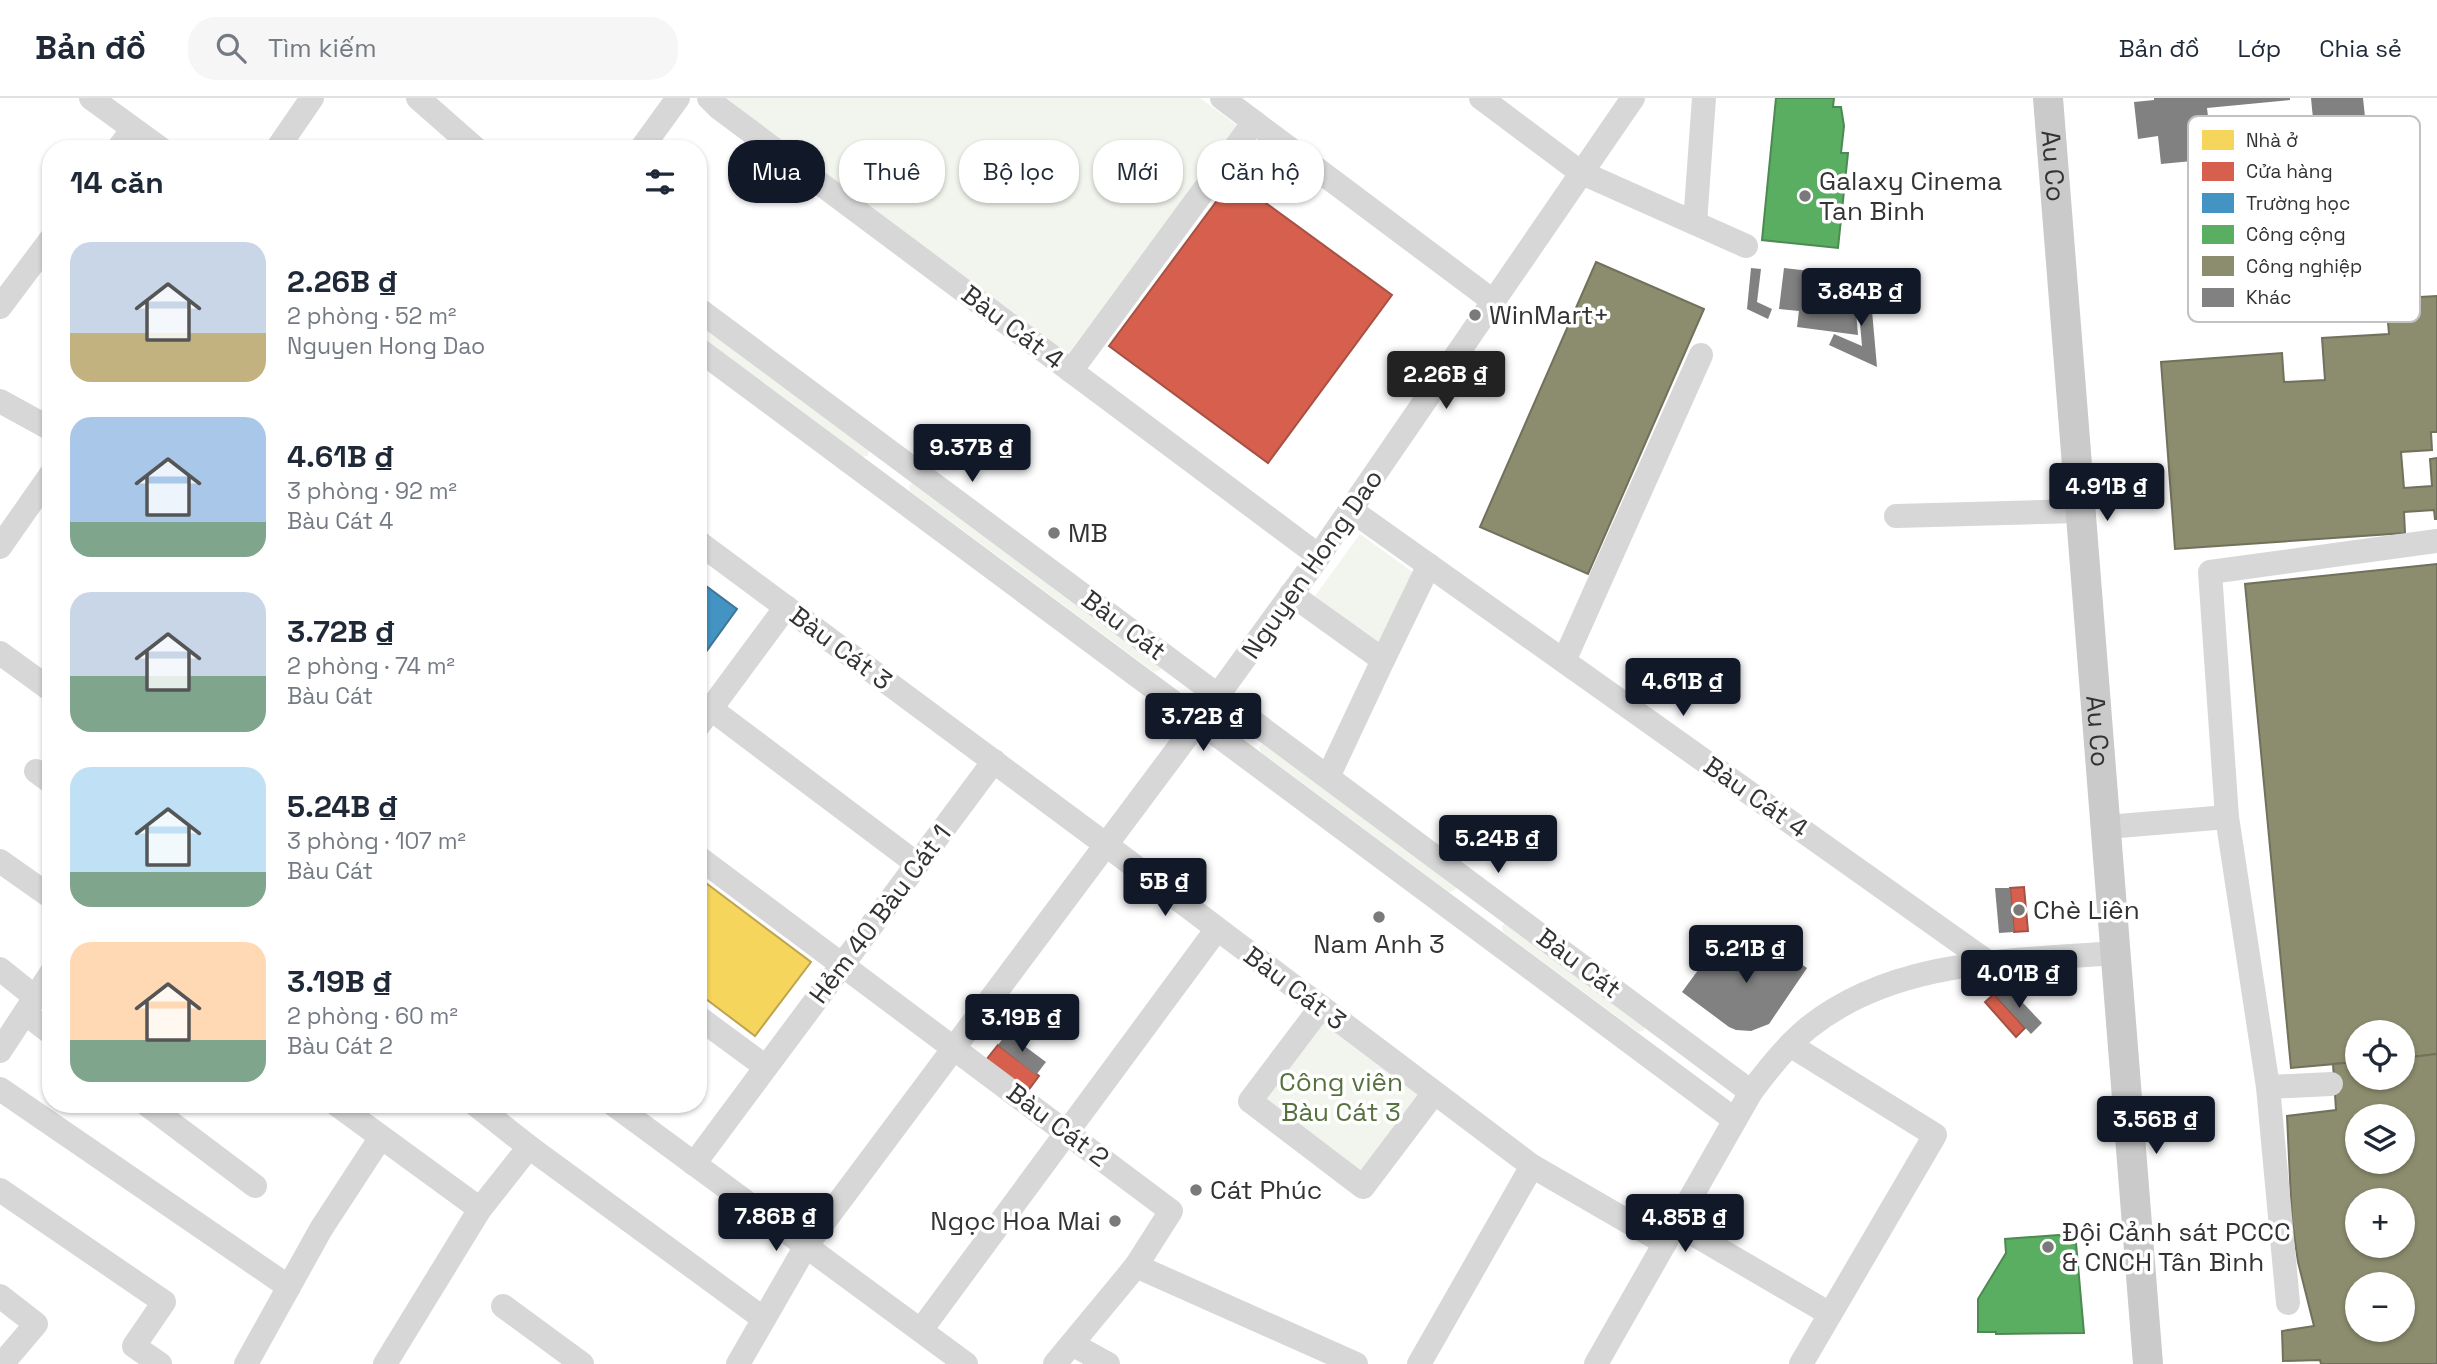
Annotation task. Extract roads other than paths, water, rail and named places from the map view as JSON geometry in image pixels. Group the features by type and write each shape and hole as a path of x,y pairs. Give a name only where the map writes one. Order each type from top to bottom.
{"main road":[{"name":"Au Co","path":"2048,98 2148,1364"}],"street":[{"path":"91,98 148,140"},
{"path":"282,140 312,98"},
{"path":"418,98 466,140"},
{"path":"648,140 678,98"},
{"name":"Bàu Cát 4","path":"709,98 1318,556"},
{"path":"1222,98 1493,301"},
{"path":"1481,98 1580,172 1746,246"},
{"name":"Nguyen Hong Dao","path":"738,1364 806,1247 1291,594 1633,98"},
{"path":"1695,223 1704,98"},
{"path":"1071,371 1254,122"},
{"path":"125,140 133,129"},
{"path":"0,307 42,251"},
{"name":"Bàu Cát","path":"707,316 1751,1091"},
{"path":"1564,662 1701,355"},
{"name":"Bàu Cát","path":"707,356 1735,1121"},
{"path":"0,401 42,424"},
{"path":"877,482 896,456"},
{"path":"0,547 42,487"},
{"name":"Bàu Cát 4","path":"1351,510 1989,963"},
{"path":"1896,516 2080,510"},
{"path":"2288,1303 2268,1087 2227,817 2210,572 2437,541"},
{"name":"Bàu Cát 3","path":"707,549 1532,1166 1830,1314"},
{"path":"1328,777 1429,565"},
{"path":"1291,594 1383,660"},
{"path":"707,715 786,607"},
{"path":"0,653 42,683"},
{"path":"707,719 917,864"},
{"name":"Hẻm 40 Bàu Cát 1","path":"694,1164 993,761"},
{"path":"2107,827 2227,817"},
{"path":"0,860 42,890"},
{"name":"Bàu Cát 2","path":"707,864 1171,1211 1136,1266"},
{"path":"1464,919 1484,893"},
{"path":"920,1330 1217,929"},
{"path":"1596,1364 1751,1091 1790,1045 1826,1016 1866,992 1927,974 1989,963 2115,953"},
{"path":"0,969 42,1021"},
{"path":"0,1051 42,987"},
{"path":"1321,1007 1250,1101 1352,1179 1363,1186 1434,1093"},
{"path":"707,1024 766,1067"},
{"path":"1790,1045 1935,1135 1801,1364"},
{"path":"2268,1087 2331,1084"},
{"path":"0,1089 289,1287"},
{"path":"158,1113 256,1186"},
{"path":"348,1113 480,1209"},
{"path":"486,1113 764,1319"},
{"path":"625,1113 966,1364"},
{"path":"246,1364 321,1229 381,1137"},
{"path":"385,1364 480,1209 529,1147"},
{"path":"1419,1364 1532,1166"},
{"path":"0,1190 164,1302 134,1346 160,1364"},
{"path":"1055,1364 1136,1266 1356,1364"},
{"path":"0,1296 36,1324 2,1364"},
{"path":"503,1306 582,1364"},
{"path":"1072,1343 1108,1364"}],"place":[{"name":"Galaxy Cinema Tan Binh","path":"1805,196"},
{"name":"WinMart+","path":"1475,315"},
{"name":"MB","path":"1054,533"},
{"name":"Chè Liên","path":"2019,910"},
{"name":"Nam Anh 3","path":"1379,917"},
{"name":"Cát Phúc","path":"1196,1190"},
{"name":"Ngọc Hoa Mai","path":"1115,1221"},
{"name":"Đội Cảnh sát PCCC & CNCH Tân Bình","path":"2048,1247"}],"park label":[{"name":"Công viên Bàu Cát 3","path":"1341,1097"}]}
